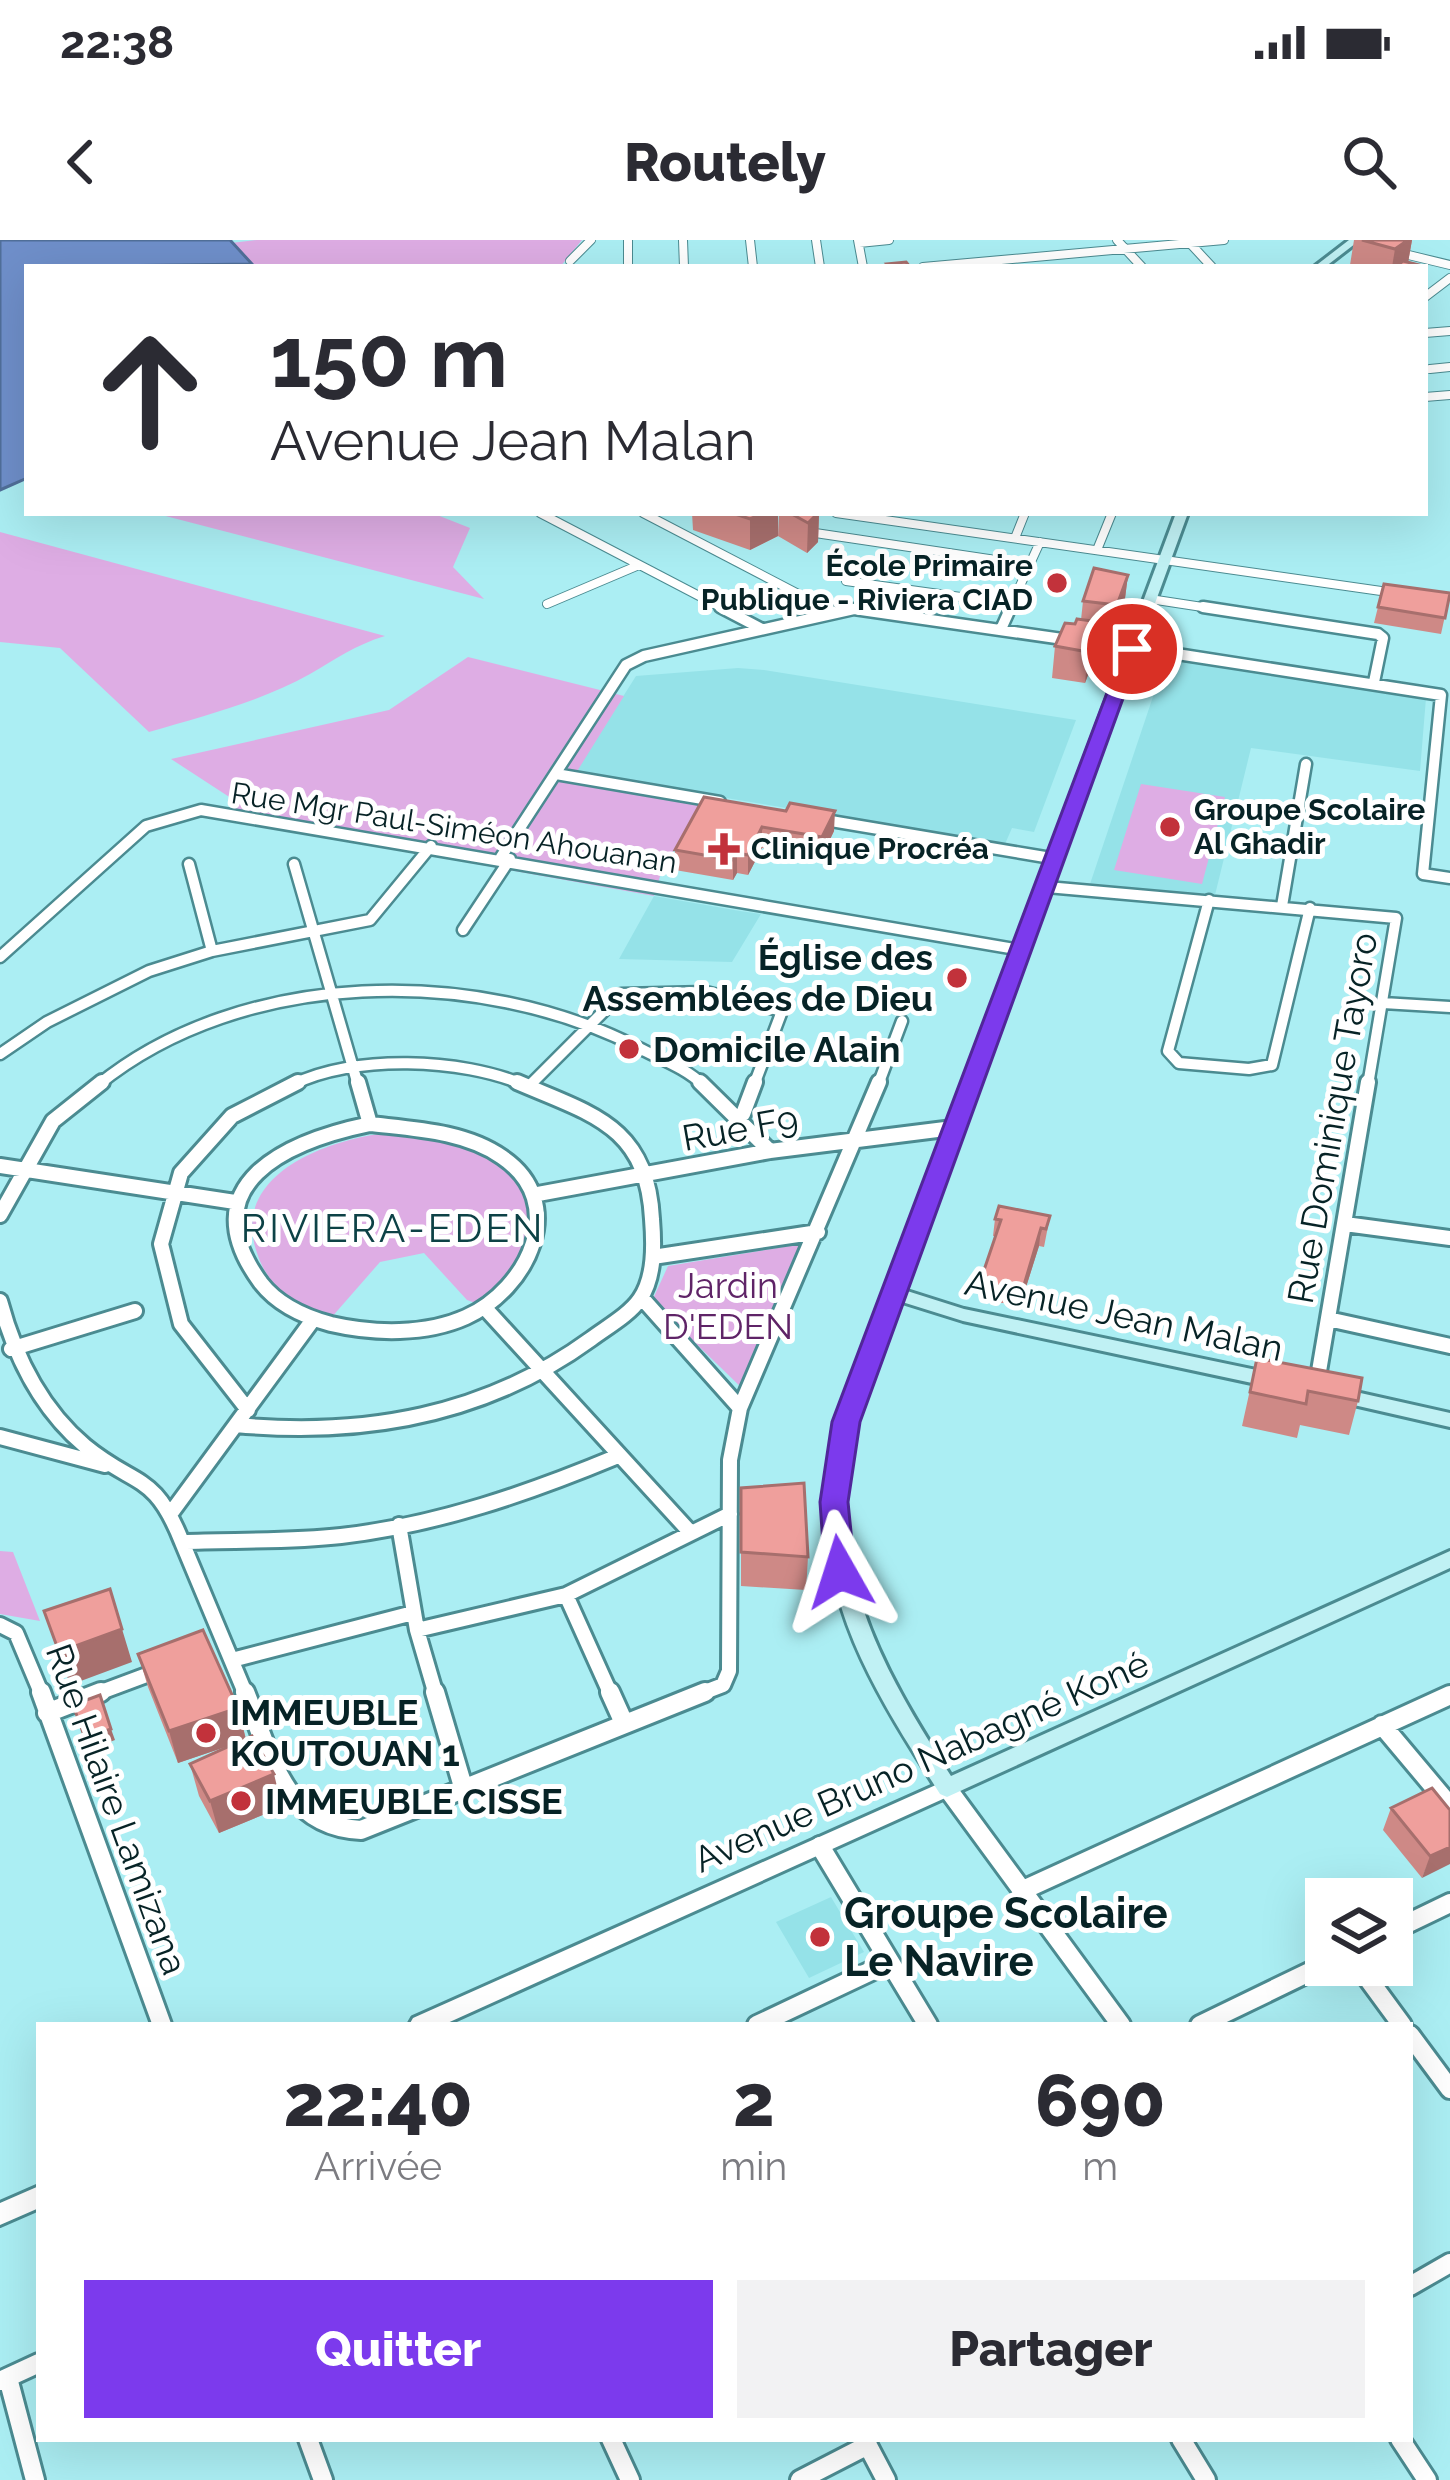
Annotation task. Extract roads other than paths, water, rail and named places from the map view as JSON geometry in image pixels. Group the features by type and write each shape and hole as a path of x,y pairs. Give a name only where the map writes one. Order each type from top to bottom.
{"main road":[{"path":"1323,264 1354,241"},
{"path":"947,1788 867,1650 849,1606 834,1537 837,1467 846,1422 1181,516"},
{"name":"Avenue Jean Malan","path":"894,1293 963,1315 1450,1420"},
{"name":"Avenue Bruno Nabagné Koné","path":"947,1788 1450,1559"}],"street":[{"path":"569,261 591,240"},
{"path":"858,241 889,240"},
{"path":"1118,240 1139,264"},
{"path":"1025,263 1062,255 1224,240"},
{"path":"1354,241 1450,266"},
{"path":"1188,242 1209,264"},
{"path":"1062,255 1069,264"},
{"path":"1430,369 1450,367"},
{"path":"546,516 762,629"},
{"path":"649,516 836,613"},
{"path":"857,516 1402,594"},
{"path":"1015,538 1024,516"},
{"path":"1097,550 1111,516"},
{"path":"778,528 1030,565"},
{"path":"1001,629 1040,542"},
{"path":"547,604 639,565"},
{"path":"846,580 1011,604"},
{"path":"1150,599 1378,634 1383,638 1374,682"},
{"path":"463,930 626,665 644,656 854,609 1441,695 1423,874 1450,878"},
{"path":"1282,906 1306,764"},
{"path":"556,774 743,806"},
{"name":"Rue Mgr Paul-Siméon Ahouanan","path":"0,957 162,817 201,810 506,858 1021,950"},
{"path":"810,817 1057,859"},
{"path":"0,1054 93,997 212,951 370,920 431,846"},
{"path":"189,864 212,951"},
{"path":"294,864 370,1124"},
{"name":"Rue Dominique Tayoro","path":"1047,886 1396,918 1316,1390"},
{"path":"1208,903 1168,1051 1178,1063 1249,1069 1272,1065 1309,912"},
{"path":"0,1214 8,1167 81,1094 157,1045 246,1010 331,993 386,990 490,998 592,1024 680,1066 743,1114 770,1151"},
{"path":"532,1083 614,999 630,992 706,992 777,1006 782,1012 743,1114"},
{"path":"1383,1003 1450,1007"},
{"path":"0,1301 6,1340 47,1404 90,1450 157,1484 290,1800 310,1820 338,1830 361,1830 723,1684 729,1671 730,1460 740,1408 858,1139 902,1021"},
{"path":"236,1425 334,1432 498,1396 545,1373 642,1298 653,1257 650,1174 624,1135 532,1083 446,1062 349,1059 275,1074"},
{"path":"370,1124 475,1142 517,1166 538,1194 538,1238 523,1268 485,1308 421,1328 374,1333 312,1322 258,1281 238,1234 235,1202 254,1173 285,1149 323,1133 370,1124"},
{"name":"Rue F9","path":"538,1194 770,1151 953,1128"},
{"path":"8,1167 123,1192 235,1202"},
{"path":"123,1192 136,1170"},
{"path":"1345,1224 1450,1238"},
{"path":"653,1257 818,1232"},
{"path":"642,1298 740,1408"},
{"path":"6,1340 133,1304 148,1328"},
{"path":"485,1308 690,1532"},
{"path":"1328,1319 1450,1346"},
{"path":"171,1513 312,1322"},
{"path":"194,1372 248,1410"},
{"path":"0,1437 134,1472"},
{"path":"182,1542 341,1536 399,1525 546,1486 618,1456"},
{"path":"203,1654 566,1595 730,1514"},
{"path":"399,1525 415,1622 464,1790"},
{"path":"566,1595 624,1723"},
{"name":"Rue Hilaire Lamizana","path":"0,1625 16,1634 26,1651 161,2022"},
{"path":"46,1712 181,1662"},
{"path":"1021,1892 1450,1695"},
{"path":"1382,1725 1450,1806"},
{"path":"947,1788 1119,2022"},
{"name":"Avenue Bruno Nabagné Koné","path":"430,2022 947,1788"},
{"path":"820,1846 926,2022"},
{"path":"1413,1921 1450,1903"},
{"path":"763,2022 890,1962"},
{"path":"1206,2022 1305,1974"},
{"path":"1373,1986 1400,2022"},
{"path":"1413,2039 1450,2090"},
{"path":"0,2214 36,2198"},
{"path":"1413,2284 1450,2264"},
{"path":"35,2480 4,2379 36,2364"},
{"path":"309,2442 323,2480"},
{"path":"612,2442 630,2480"},
{"path":"800,2480 866,2442 886,2480"},
{"path":"1183,2442 1206,2480"},
{"path":"1402,2442 1427,2480"}],"place":[{"name":"École Primaire Publique - Riviera CIAD","path":"1057,583"},
{"name":"Groupe Scolaire Al Ghadir","path":"1170,827"},
{"name":"Clinique Procréa","path":"724,849"},
{"name":"Église des Assemblées de Dieu","path":"957,978"},
{"name":"Domicile Alain","path":"629,1049"},
{"name":"IMMEUBLE KOUTOUAN 1","path":"206,1733"},
{"name":"IMMEUBLE CISSE","path":"241,1801"},
{"name":"Groupe Scolaire Le Navire","path":"820,1937"}],"district":[{"name":"RIVIERA-EDEN","path":"393,1228"}],"park label":[{"name":"Jardin D'EDEN","path":"728,1306"}]}
